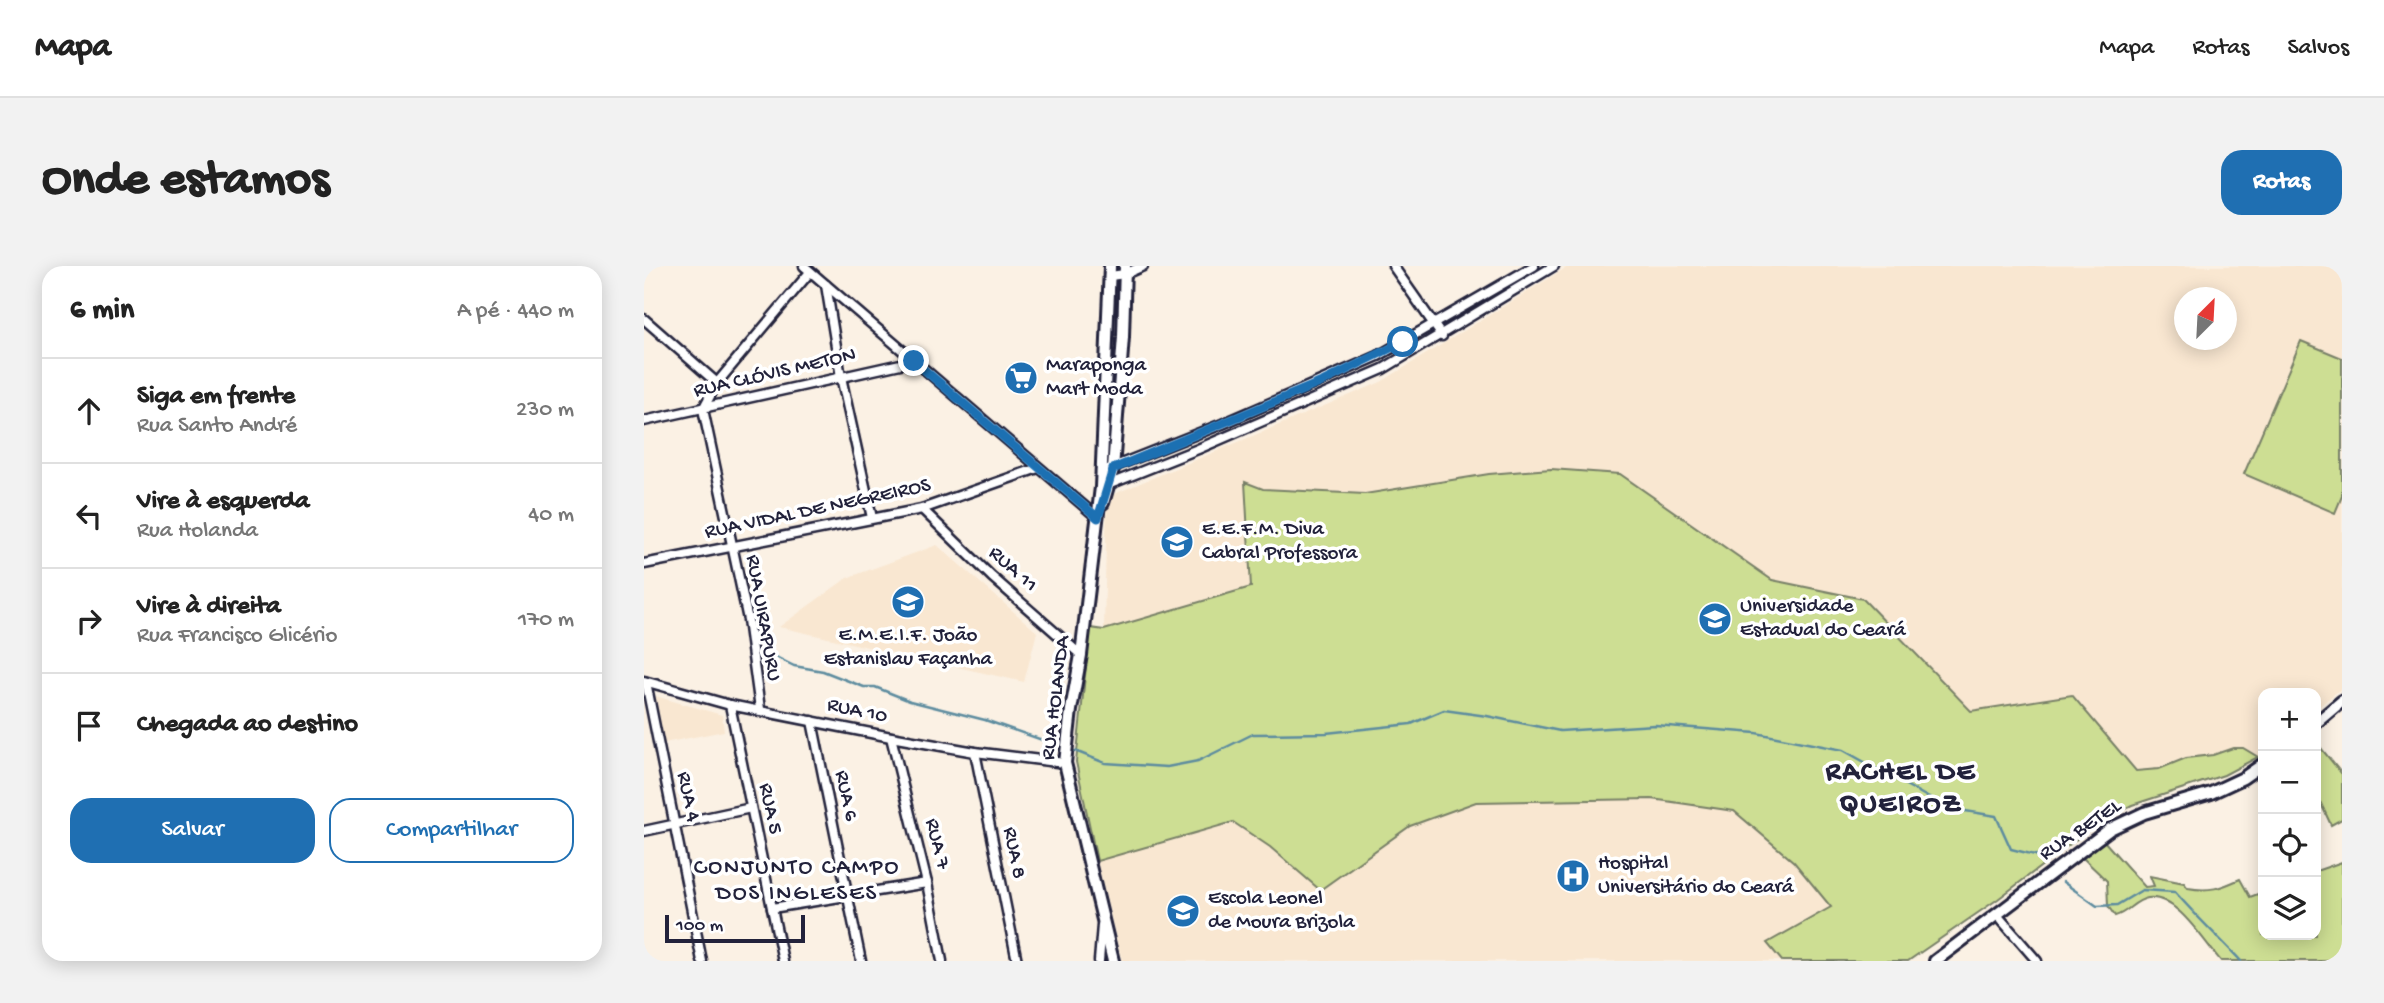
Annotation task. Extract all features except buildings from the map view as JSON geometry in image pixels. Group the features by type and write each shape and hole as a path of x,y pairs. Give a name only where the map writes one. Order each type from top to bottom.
{"street":[{"path":"1110,271 1143,266"},
{"path":"1393,266 1442,335"},
{"path":"1108,469 1322,382 1378,356 1534,266"},
{"path":"1105,486 1352,384 1405,358 1554,266"},
{"path":"703,409 717,383 807,269 1098,518"},
{"name":"RUA HOLANDA","path":"1114,961 1065,763 1071,710 1082,655 1098,518 1108,469 1125,270"},
{"name":"RUA HOLANDA","path":"1108,469 1110,271"},
{"path":"826,285 841,377 872,518"},
{"path":"644,319 717,383"},
{"name":"RUA CLÓVIS METON","path":"644,421 914,361"},
{"name":"RUA UIRAPURU","path":"703,409 748,620 760,709"},
{"name":"RUA VIDAL DE NEGREIROS","path":"644,564 922,509 1038,468"},
{"name":"RUA 11","path":"922,509 992,577 1082,655"},
{"name":"RUA 10","path":"645,681 730,705 891,737 975,752 1065,763"},
{"name":"RUA 4","path":"645,681 702,961"},
{"path":"2321,719 2342,701"},
{"name":"RUA 5","path":"730,705 783,961"},
{"name":"RUA 6","path":"812,721 861,961"},
{"name":"RUA 7","path":"891,737 927,883 942,961"},
{"name":"RUA 8","path":"975,752 1017,961"},
{"name":"RUA BETEL","path":"1938,960 2110,829 2144,813 2211,793 2258,768"},
{"path":"644,831 751,808"},
{"path":"772,908 927,883"},
{"path":"1998,916 2033,957 2022,961"},
{"path":"1099,961 1103,918"}],"shaded area":[{"name":"Universidade Estadual do Ceará","path":"1569,266 2342,266 2342,688 2321,705 2321,688 2258,688 2258,757 2224,775 2132,805 2110,816 1998,899 1908,961 1122,961 1076,762 1090,628 1104,629 1107,497 1381,382"},
{"name":"E.M.E.I.F. João Estanislau Façanha","path":"937,545 1037,632 1024,682 779,627 847,578"},
{"path":"655,696 722,715 724,731 664,743"}],"green space":[{"path":"2301,341 2342,358 2342,496 2335,513 2244,474"},
{"path":"1551,469 1620,474 1772,580 1863,599 1971,711 2072,695 2136,771 2159,769 2186,758 2213,755 2233,748 2243,748 2258,757 2224,775 2132,805 2110,816 1998,899 1908,961 1782,961 1767,943 1831,907 1794,862 1734,811 1652,799 1476,802 1410,826 1320,890 1270,847 1233,822 1097,861 1076,762 1090,628 1104,630 1251,587 1245,482 1263,489 1365,494 1489,474"},
{"path":"2321,748 2342,774 2342,819 2331,825 2321,804"},
{"path":"2104,841 2145,887 2154,886 2150,876 2202,890 2221,887 2240,879 2250,897 2258,894 2258,940 2321,940 2321,869 2342,862 2342,961 2221,961 2189,921 2169,903 2158,899 2143,899 2115,916 2108,906 2107,881 2083,858"}],"waterway":[{"path":"774,656 794,666 823,671 864,687 875,687 910,701 985,720 1048,742"},
{"path":"1075,751 1105,763 1167,767 1198,761 1253,734 1326,733 1411,724 1444,710 1560,731 1655,725 1756,733 1843,750 1947,808 1996,816 2011,849 2043,857"},
{"path":"2063,882 2097,906 2117,905 2142,890 2175,892 2241,961"}],"place":[{"name":"Maraponga Mart Moda","path":"1021,378"},
{"name":"E.E.F.M. Diva Cabral Professora","path":"1177,542"},
{"name":"E.M.E.I.F. João Estanislau Façanha","path":"908,602"},
{"name":"Universidade Estadual do Ceará","path":"1715,619"},
{"name":"Hospital Universitário do Ceará","path":"1573,876"},
{"name":"Escola Leonel de Moura Brizola","path":"1183,911"}],"district":[{"name":"RACHEL DE QUEIROZ","path":"1901,789"},
{"name":"CONJUNTO CAMPO DOS INGLESES","path":"797,881"}],"route":[{"path":"914,361 1098,518 1113,469 1322,382 1403,342"}]}
